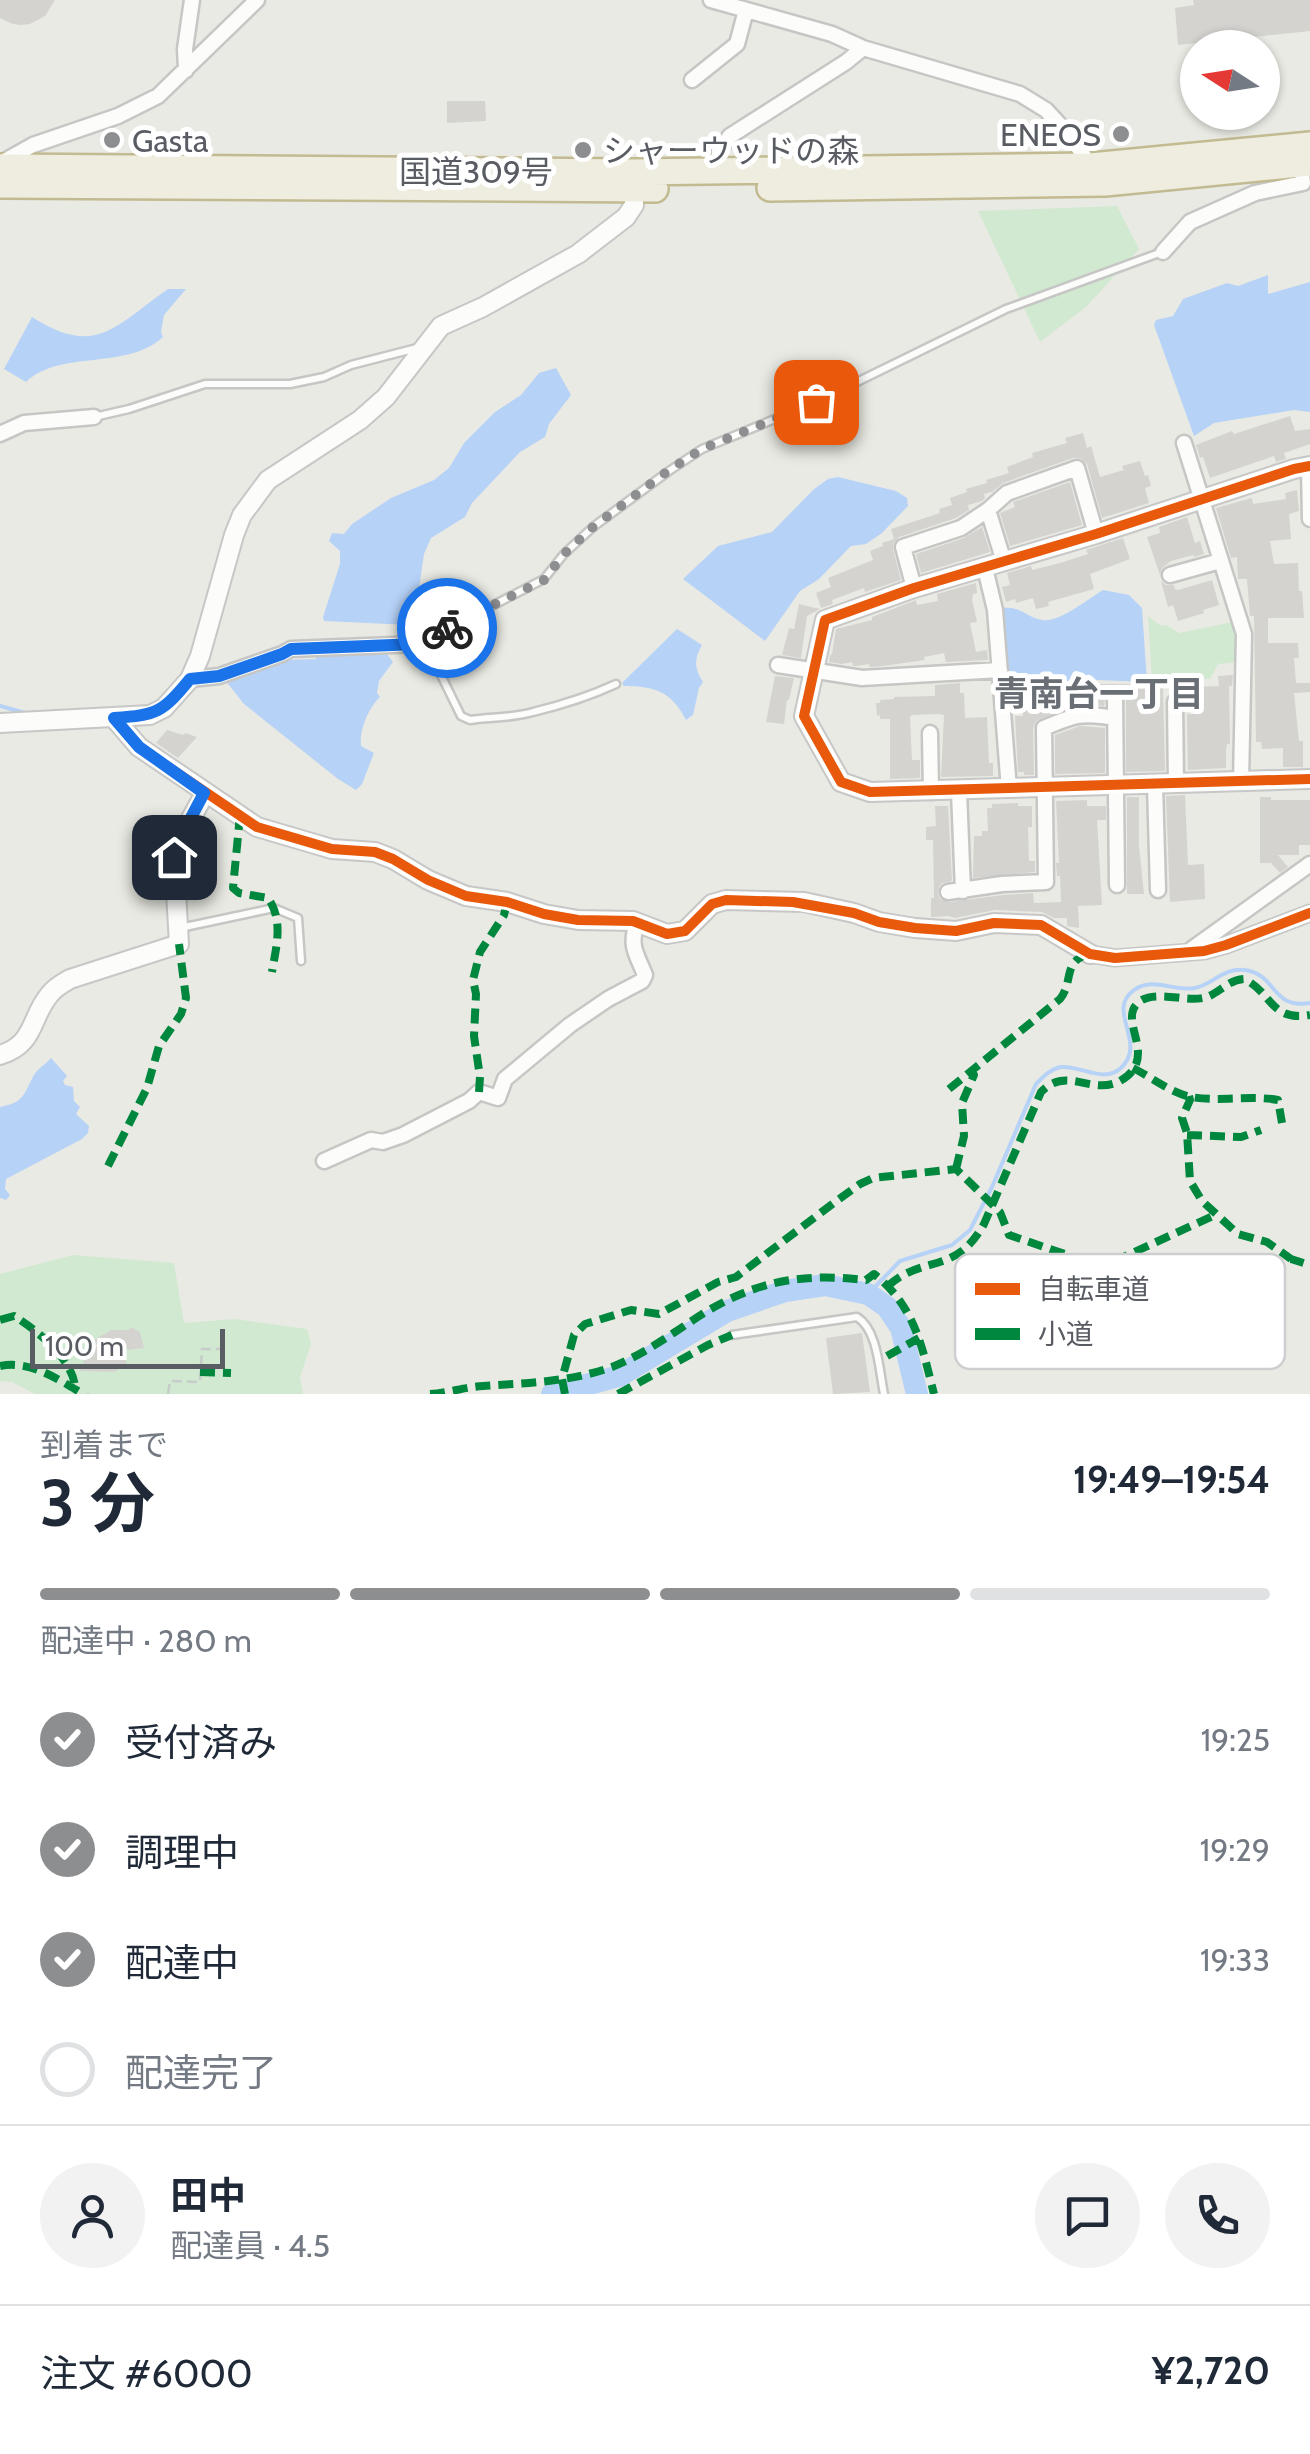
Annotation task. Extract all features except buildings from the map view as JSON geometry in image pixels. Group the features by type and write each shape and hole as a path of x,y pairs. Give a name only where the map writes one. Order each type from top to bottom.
{"highway":[{"name":"国道309号","path":"0,186 634,180 720,171 1091,166 1307,158"},
{"name":"国道309号","path":"0,166 634,180 1105,183 1307,158"}],"street":[{"path":"186,70 192,0"},
{"path":"0,166 6,158 34,144 118,116 158,96 257,0"},
{"path":"711,0 1020,94 1046,110 1091,166"},
{"path":"692,80 736,44 746,10"},
{"path":"720,171 719,150 730,136 863,48"},
{"path":"1163,252 1190,222 1255,194 1302,183 1307,158"},
{"path":"0,723 150,715 164,708 190,679 234,535 250,502 268,480 360,420 386,397 441,326 578,254 626,217 634,205 634,180"},
{"path":"0,434 24,423 94,417"},
{"path":"1184,443 1244,634 1241,782"},
{"path":"1310,519 1309,466 914,588 825,620 804,716 841,782 870,792 1310,779"},
{"path":"914,588 903,547 960,528 1007,493 1076,468 1096,534"},
{"path":"988,510 1009,789"},
{"path":"1170,575 1220,561"},
{"path":"190,679 219,676 291,649 418,644"},
{"path":"778,665 862,678 1000,670"},
{"path":"1114,698 1117,885"},
{"path":"1175,702 1176,784"},
{"path":"959,791 956,892 1046,882 1044,728 1090,713 1115,718"},
{"path":"114,718 139,747 257,828 332,850 375,852 466,896 578,920 637,923 667,934 685,931 712,904 726,900 793,902 915,928 956,931 994,923 1042,925 1090,954 1115,958 1226,945 1310,912"},
{"path":"930,733 931,792"},
{"path":"1154,785 1158,890"},
{"path":"0,1055 24,1042 48,995 58,986 180,944 174,857 204,793"},
{"path":"1187,952 1310,864"},
{"path":"324,1161 371,1140 383,1142 403,1135 470,1101 479,1092 498,1098 505,1078 570,1025 642,981 645,975 632,946 637,923"}],"lane":[{"path":"616,684 532,713 470,720 461,716 440,673 418,644 544,580 593,527 702,449 816,402 1006,309 1163,252"},
{"path":"94,417 205,384 290,384 423,347"},
{"path":"179,928 274,908 298,918 301,962"},
{"path":"732,1335 856,1317 866,1323 872,1338 884,1394"}],"path":[{"path":"168,1394 170,1382 200,1382 202,1350 222,1350 223,1339"}],"green space":[{"path":"1117,206 1139,249 1086,307 1040,342 978,211"},
{"path":"1148,616 1179,633 1233,622 1237,662 1218,664 1210,679 1152,680"},
{"path":"73,1255 174,1263 184,1323 235,1319 307,1329 311,1344 300,1377 303,1394 35,1394 12,1382 0,1381 0,1274"}],"water":[{"path":"1268,275 1268,294 1310,282 1310,412 1294,410 1214,423 1194,436 1154,325 1156,320 1173,316 1183,299 1227,283 1238,286"},
{"path":"168,289 186,289 164,315 163,337 148,347 131,354 57,366 26,382 4,369 32,317 54,329 89,336 119,325"},
{"path":"556,368 571,395 549,424 545,437 520,452 472,503 465,517 431,538 424,554 414,622 410,625 324,621 340,564 340,551 329,541 332,533 344,534 352,524 391,498 434,480 449,468 464,443 495,412 521,395 539,373"},
{"path":"838,477 896,491 907,498 908,506 882,533 866,544 851,546 819,579 800,591 765,641 683,579 718,546 772,532 814,489"},
{"path":"1103,590 1129,595 1142,608 1147,682 1072,679 1011,709 1002,608 1049,620"},
{"path":"677,629 702,645 696,664 703,682 693,715 686,720 675,703 661,692 622,683"},
{"path":"387,654 393,662 379,681 380,697 363,726 361,746 374,753 356,790 244,704 225,680 285,660"},
{"path":"51,1058 67,1076 65,1085 73,1087 74,1101 80,1107 76,1114 89,1126 88,1133 6,1179 5,1189 10,1195 6,1200 0,1198 0,1107 19,1100"}],"waterway":[{"path":"0,706 29,714"},
{"path":"868,1294 900,1261 952,1245 970,1230 1036,1084 1044,1076 1061,1067 1099,1074 1121,1068 1130,1048 1124,1007 1134,990 1149,984 1195,988 1231,971 1245,970 1263,978 1288,1001 1310,1003"},
{"path":"552,1394 619,1376 727,1311 785,1291 825,1285 868,1294 887,1307 901,1328 917,1394"}],"marked path":[{"path":"240,815 233,888 239,893 268,898 273,907 278,934 272,972"},
{"path":"479,1092 473,980 480,952 504,915 507,902"},
{"path":"108,1166 147,1088 159,1046 181,1014 186,998 179,944"},
{"path":"949,1089 1060,999 1075,961 1090,954"},
{"path":"957,1254 984,1224 1041,1092 1060,1081 1109,1085 1131,1072 1138,1052 1132,1013 1142,1000 1158,996 1203,998 1244,979 1279,1010 1297,1016 1310,1015"},
{"path":"1133,1068 1191,1097 1278,1100 1282,1123"},
{"path":"956,1169 964,1136 962,1103 974,1075 972,1071"},
{"path":"1189,1096 1182,1118 1187,1133 1190,1181 1202,1201 1238,1234 1267,1242 1284,1254"},
{"path":"1187,1135 1241,1137 1261,1130"},
{"path":"565,1394 562,1379 574,1335 585,1324 631,1310 659,1314 718,1282 736,1277 873,1178 956,1169 1000,1212 1009,1235 1065,1254"},
{"path":"1130,1254 1215,1215"},
{"path":"888,1286 914,1270 955,1255"},
{"path":"1285,1255 1291,1259"},
{"path":"1285,1261 1310,1265"},
{"path":"430,1394 596,1372 636,1356 704,1313 763,1286 802,1279 866,1280 874,1274 908,1314 921,1344 934,1394"},
{"path":"0,1320 14,1316 43,1338 69,1368 75,1389"},
{"path":"618,1394 732,1335"},
{"path":"887,1356 919,1338"},
{"path":"0,1366 33,1368 83,1394"},
{"path":"200,1372 231,1373"}],"cycle path":[{"path":"1310,466 914,588 825,620 804,716 841,782 870,792 1310,779"},
{"path":"114,718 139,747 257,827 332,849 375,852 466,896 578,920 633,921 667,934 685,931 712,904 726,900 793,902 915,928 956,931 994,923 1041,925 1090,954 1115,958 1204,951 1310,913"}],"way so far":[{"path":"447,628 544,580 593,527 702,449 816,402"}],"place":[{"name":"ENEOS","path":"1121,134"},
{"name":"Gasta","path":"112,140"},
{"name":"シャーウッドの森","path":"583,150"}],"district":[{"name":"青南台一丁目","path":"1099,693"}],"route":[{"path":"174,857 204,793 139,747 114,718 150,715 164,708 190,679 219,676 291,649 418,644 447,628"}]}
